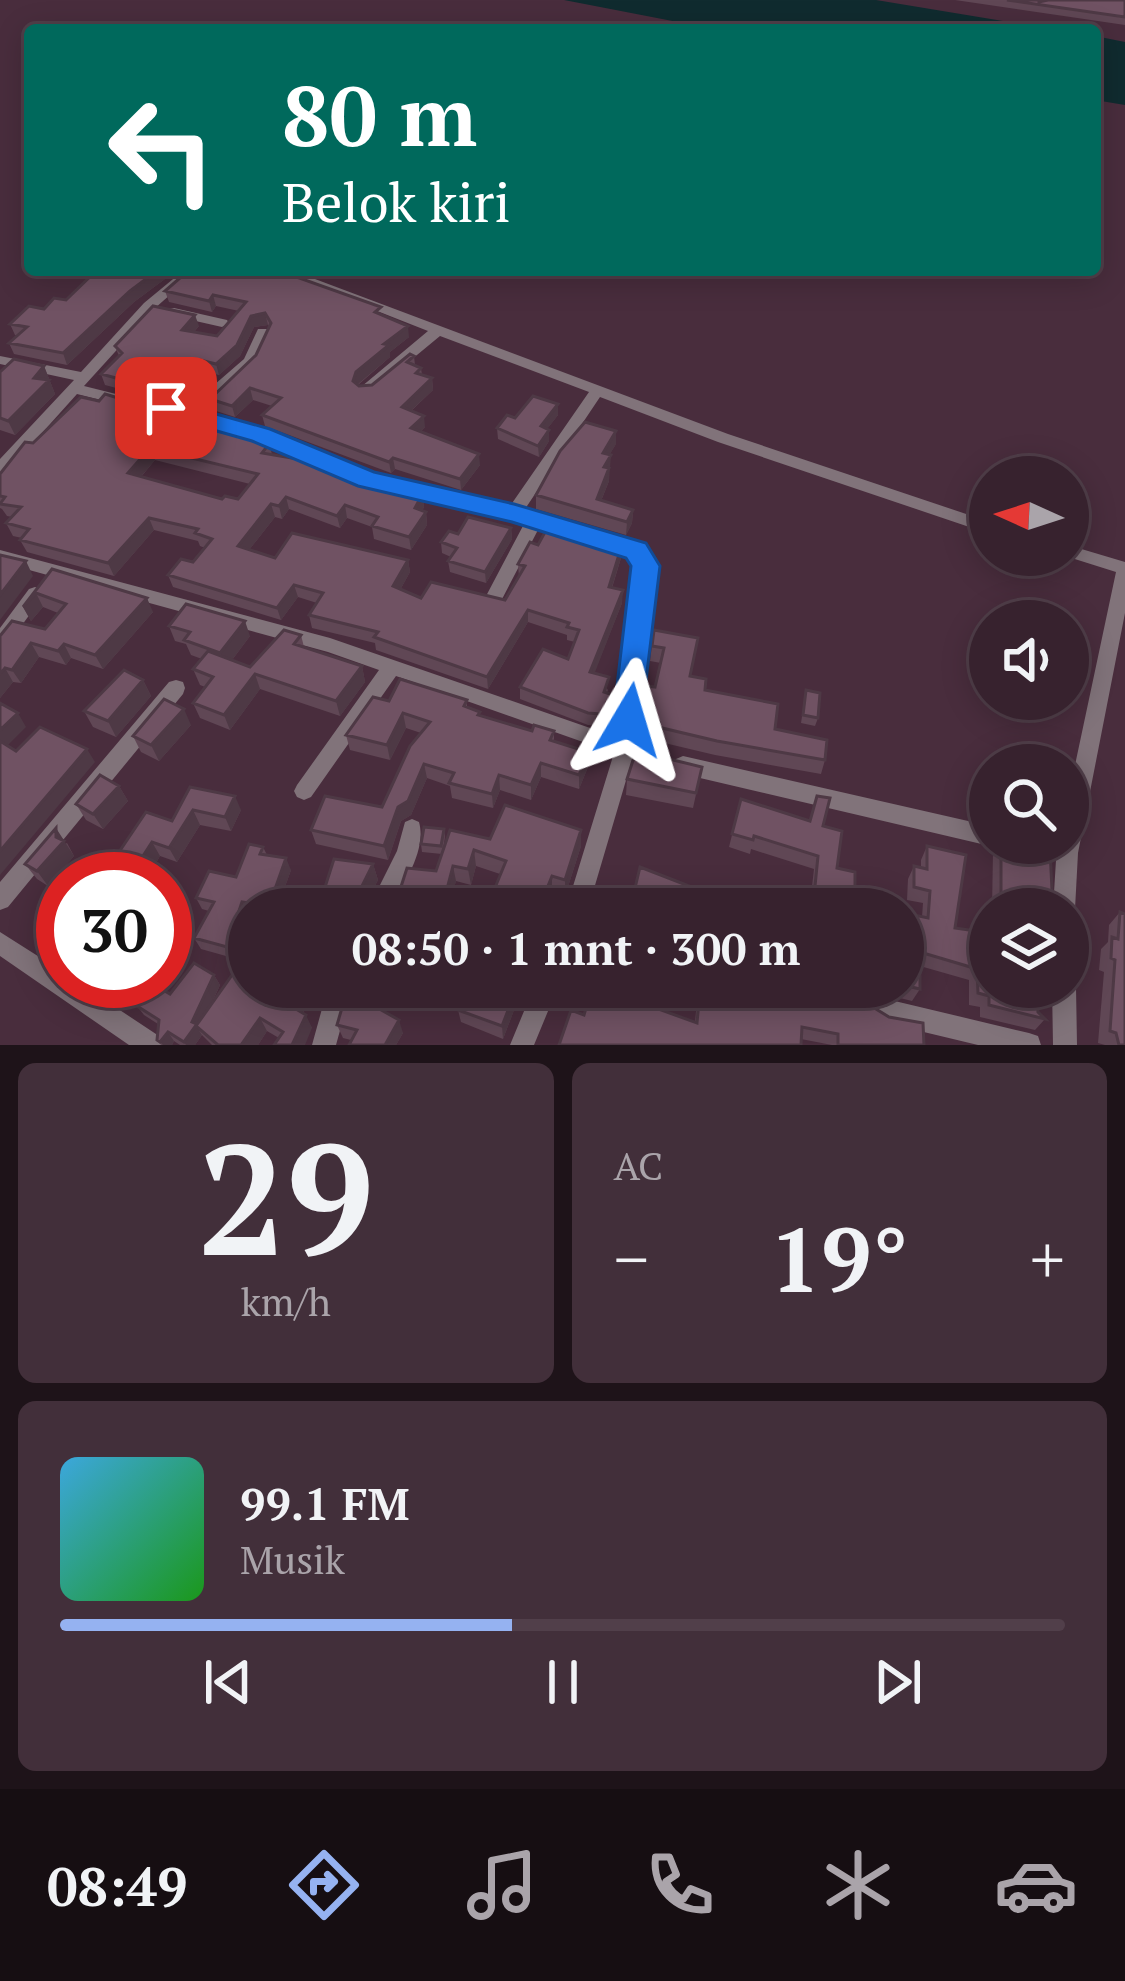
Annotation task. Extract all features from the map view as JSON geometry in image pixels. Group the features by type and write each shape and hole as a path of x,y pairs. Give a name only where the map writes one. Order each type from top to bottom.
{"street":[{"path":"2,464 149,306 185,276"},
{"path":"295,276 801,466 969,520"},
{"path":"149,306 222,323"},
{"path":"366,390 438,330"},
{"path":"189,415 250,361 263,332"},
{"path":"0,360 261,435 367,479 514,513 627,546 641,556 646,566 625,752 583,888"},
{"path":"514,513 597,391"},
{"path":"494,598 536,520"},
{"path":"0,556 330,645 625,752 969,831"},
{"path":"1089,558 1125,569 1089,745"},
{"path":"0,642 55,568"},
{"path":"304,791 391,668"},
{"path":"0,899 176,688"},
{"path":"389,888 412,829"},
{"path":"0,943 150,1045"},
{"path":"324,1045 334,1008"},
{"path":"522,1045 538,1008"},
{"path":"1065,1008 1066,1045"},
{"path":"882,1010 1028,1045"}],"shaded area":[{"path":"564,0 876,0 1022,24 688,24"},
{"path":"1101,37 1125,42 1125,105 1101,101"}],"building":[{"path":"1007,0 1125,0 1125,17"},
{"path":"91,276 150,276 63,353 9,343 27,327 10,324 29,306 44,309 54,298 66,300"},
{"path":"182,276 294,276 381,307 375,312 408,326 356,372 353,381 359,386 372,385 410,354 414,356 407,362 421,368 416,373 432,378 402,407 424,416 411,428 479,454 460,479 393,458 389,462 262,415 281,398 250,388 232,406 210,399 256,355 271,323 265,313 251,316 237,345 216,364 200,360 172,393 101,374 122,353 115,346 153,306 195,315 182,330 217,336 246,302 213,295 209,301 165,291"},
{"path":"14,359 44,366 34,378 49,380 8,421 0,418 0,372"},
{"path":"105,394 206,425 210,420 236,427 230,434 269,444 262,453 339,466 388,487 422,495 415,508 426,512 409,537 372,526 378,517 345,505 337,516 286,497 279,506 271,504 238,546 275,558 292,533 408,560 393,586 421,598 431,582 505,600 525,566 518,564 530,542 538,545 551,521 622,545 609,587 623,590 590,672 609,677 604,692 616,696 614,715 588,713 520,687 543,649 568,659 579,630 528,610 487,677 374,637 378,632 309,615 323,593 294,585 277,608 168,575 181,559 193,562 212,539 195,533 198,529 149,518 108,563 20,540 29,529 6,523 21,507 0,504 5,497 0,496 0,474 25,442 33,443 81,397 99,401","holes":["150,448 258,474 238,499 222,499 128,473"]},
{"path":"533,396 558,404 541,426 549,430 538,446 497,428 507,415 515,418"},
{"path":"585,422 616,431 603,453 611,455 597,499 633,510 627,522 536,495 560,451"},
{"path":"468,517 511,528 485,572 448,561 457,548 441,542 449,531 458,534"},
{"path":"0,555 26,561 0,595"},
{"path":"52,569 147,598 95,655 64,644 58,651 31,643 12,670 5,668 0,674 0,636 12,621 45,629 66,604 36,593 23,607"},
{"path":"186,604 245,621 220,653 184,640 190,632 169,626"},
{"path":"284,630 301,635 294,644 362,666 336,701 255,674 224,715 193,703 213,677 193,669 208,651 250,667"},
{"path":"654,630 698,638 690,676 706,679 705,690 778,704 775,729 827,740 825,760 717,741 642,719 647,686 655,687 664,648 652,646"},
{"path":"124,670 143,680 108,721 84,711"},
{"path":"400,679 467,700 464,706 480,712 478,715 532,731 534,725 554,731 550,740 588,752 579,775 541,763 531,785 499,775 492,794 449,783 454,773 424,764 408,801 398,807 384,846 311,830 325,796 382,807 410,746 430,722 403,713 387,745 346,735 373,697 389,701"},
{"path":"806,690 820,693 818,718 803,715"},
{"path":"164,699 184,709 151,745 133,736"},
{"path":"0,703 18,713 0,730"},
{"path":"40,727 87,749 0,851 0,741 16,751"},
{"path":"636,751 702,767 696,793 627,779"},
{"path":"100,775 119,786 93,814 76,804"},
{"path":"190,787 235,796 225,817 193,810 169,848 152,842 146,852 119,852 146,812 172,821"},
{"path":"817,796 830,798 823,826 842,831 837,868 855,872 855,888 815,888 818,856 732,834 741,799 810,821"},
{"path":"505,805 581,830 565,880 552,876 547,888 495,888 506,861 474,850 468,869 453,866 447,888 401,888 407,868 436,871 450,830 490,839"},
{"path":"424,827 444,829 441,846 421,844"},
{"path":"56,828 56,837 64,841 54,852 36,852 36,870 25,864"},
{"path":"249,844 263,847 260,854 286,858 275,888 228,888 227,947 194,938 214,902 196,898 209,871 236,877"},
{"path":"927,846 966,855 955,928 969,930 969,967 924,953 930,891 914,887 914,866 927,869"},
{"path":"334,859 373,864 361,888 325,888"},
{"path":"1001,864 1051,864 1052,888 1001,888"},
{"path":"640,867 694,888 635,888"},
{"path":"1120,912 1125,914 1125,1045 1119,1045 1116,1033 1110,1031 1112,937 1118,939"},
{"path":"192,966 214,975 192,1022 197,1024 184,1042 168,1032 160,1042 159,1020 140,1008 192,1008"},
{"path":"228,981 228,1008 294,1008 306,1015 292,1045 274,1045 283,1032 260,1018 241,1045 218,1045 196,1026"},
{"path":"342,1008 378,1008 399,1020 385,1045 349,1045 357,1030 337,1025"},
{"path":"459,1008 509,1008 502,1026"},
{"path":"586,1008 656,1008 697,1023 698,1008 876,1008 889,1017 923,1023 924,1045 838,1045 838,1034 802,1027 801,1045 559,1045 571,1010 584,1015"},
{"path":"1001,1008 1038,1008 1045,1019"}],"route":[{"path":"166,408 282,442 367,479 514,513 636,551 646,566 629,720"}]}
